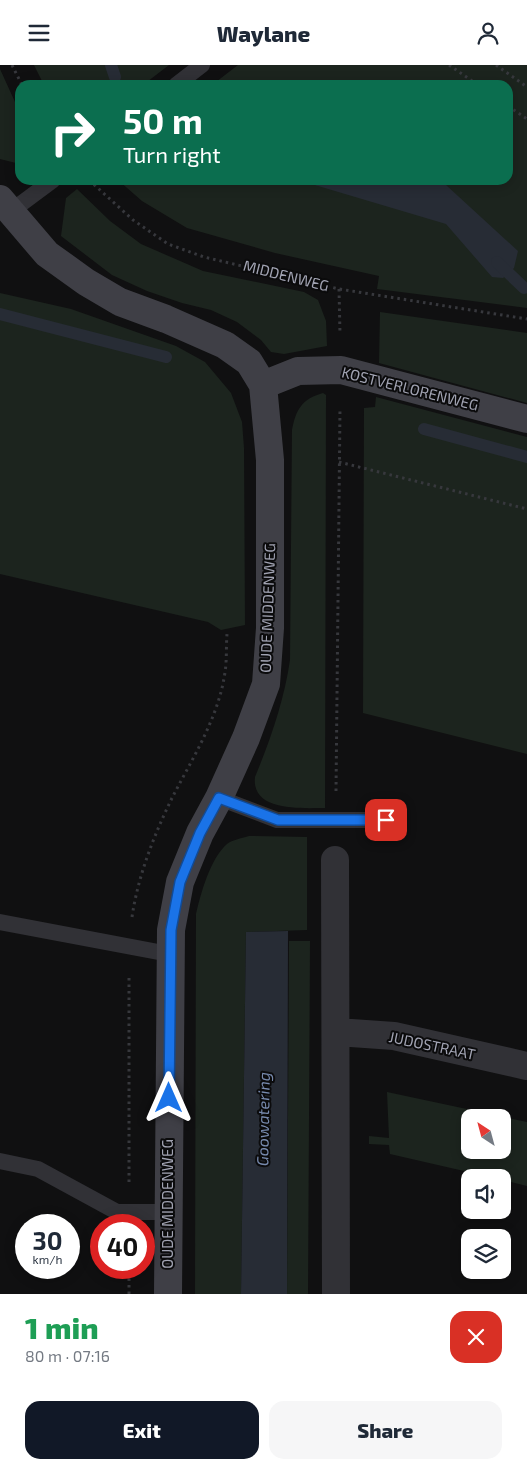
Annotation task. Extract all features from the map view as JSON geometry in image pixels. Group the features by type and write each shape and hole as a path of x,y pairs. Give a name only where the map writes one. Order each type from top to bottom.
{"street":[{"path":"5,205 47,254 86,282 120,303 166,319 225,345 249,361 263,385"},
{"name":"KOSTVERLORENWEG","path":"263,385 298,371 341,370 527,419"},
{"name":"OUDE MIDDENWEG","path":"168,1294 171,930 180,882 200,833 219,798 246,738 266,683 270,628 270,460 263,385"},
{"path":"335,860 336,1294"},
{"name":"JUDOSTRAAT","path":"336,1032 394,1036 527,1066"}],"lane":[{"path":"182,80 202,65"},
{"path":"5,205 43,185"},
{"path":"219,798 278,820 386,820"},
{"path":"0,922 170,954"},
{"path":"0,1161 38,1169 117,1212 168,1211"}],"path":[{"path":"12,65 20,80"},
{"path":"449,65 471,80"},
{"path":"496,65 527,87"},
{"path":"513,109 527,119"},
{"name":"MIDDENWEG","path":"94,185 133,220 168,244 204,257 339,289 341,370 335,820"},
{"path":"339,289 527,319"},
{"path":"339,462 527,509"},
{"path":"129,1211 129,947 134,904 140,880 171,800 211,721 226,673 227,634"},
{"path":"129,1279 129,1294"}],"shaded area":[{"path":"34,65 169,65 150,80 42,80"},
{"path":"238,65 527,65 527,308 377,289 379,276 275,253 187,228 142,201 124,185 513,185 513,80 218,80"},
{"path":"0,69 15,102 15,163 0,159"},
{"path":"77,189 110,221 141,244 203,271 304,292 318,300 326,321 327,346 284,354 271,352 261,340 237,322 211,310 182,303 147,291 112,275 61,236 66,198"},
{"path":"0,293 71,309 176,346 205,362 231,393 242,422 244,448 245,625 221,630 208,622 0,574"},
{"path":"380,312 527,333 527,403 379,363"},
{"path":"323,393 326,395 325,808 304,808 280,806 261,797 256,788 255,777 276,719 290,660 292,430 301,406 310,398"},
{"path":"376,397 527,437 527,754 363,713 364,408 375,407"},
{"path":"249,836 307,837 307,930 246,932 241,1294 195,1294 196,914 207,877 221,850 235,840"},
{"path":"289,941 310,941 308,1294 287,1294"},
{"path":"387,1092 466,1109 461,1109 461,1159 511,1159 511,1119 527,1122 527,1186 511,1182 511,1169 461,1170 390,1154 389,1145 369,1144 369,1136 389,1138"}],"water":[{"path":"315,185 446,185 518,251 514,268 503,278 492,277 446,224"},
{"name":"Goowatering","path":"288,931 287,1294 241,1294 246,932"}],"waterway":[{"path":"111,65 115,77"},
{"path":"497,262 524,288"},
{"path":"0,314 166,357"},
{"path":"424,429 527,457"}],"route":[{"path":"169,1098 171,930 180,882 200,833 219,798 278,820 386,820"}]}
